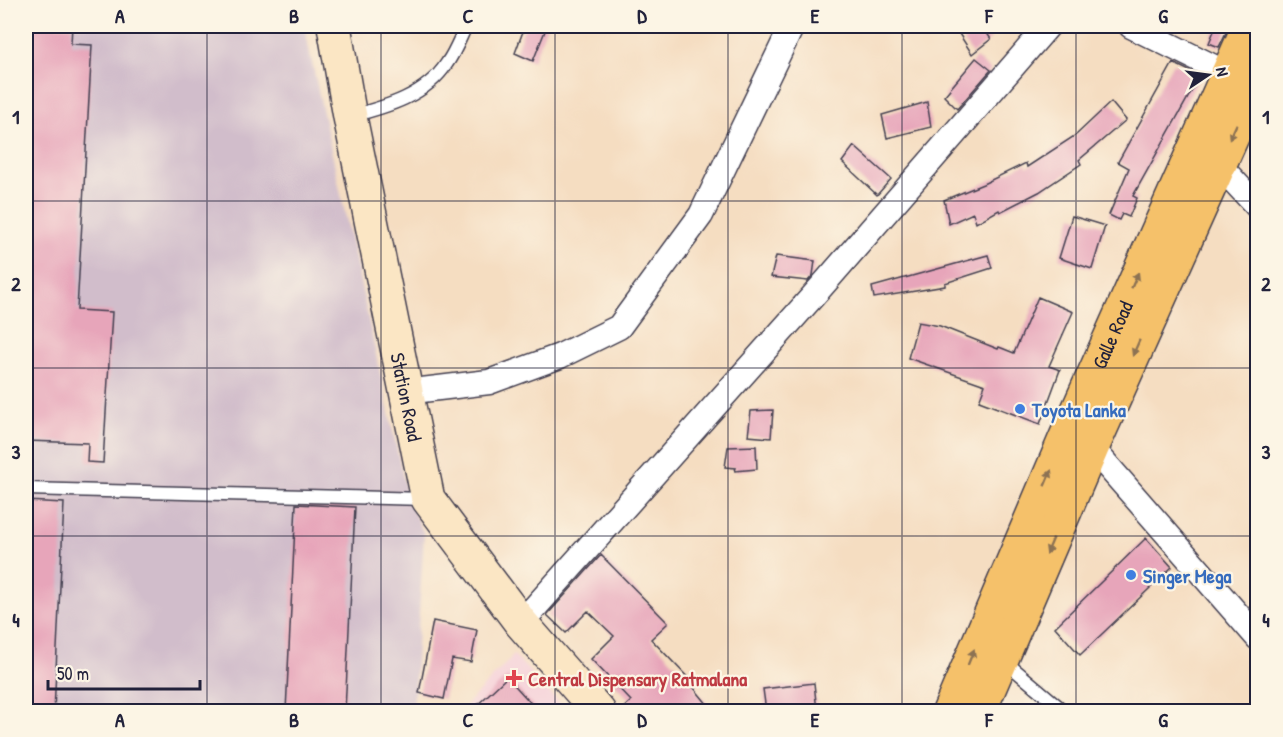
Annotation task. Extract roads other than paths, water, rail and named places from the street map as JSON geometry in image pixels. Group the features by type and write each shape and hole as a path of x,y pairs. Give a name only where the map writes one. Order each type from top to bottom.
{"highway":[{"name":"Galle Road","path":"979,711 1218,164 1243,76 1248,26"},
{"name":"Galle Road","path":"949,711 1066,437 1243,76"}],"street":[{"name":"Station Road","path":"334,26 350,117 428,499 521,623 599,711"},
{"path":"405,392 489,382 560,357 619,327 701,215 792,26"},
{"path":"521,623 822,286 1048,26"},
{"path":"1131,26 1243,76"},
{"path":"1218,164 1257,207"},
{"path":"1092,448 1257,638"}],"lane":[{"path":"350,117 384,107 427,87 447,64 466,26"},
{"path":"26,489 428,499"},
{"path":"1002,658 1065,711"}],"place":[{"name":"Toyota Lanka","path":"1020,409"},
{"name":"Singer Mega","path":"1131,575"},
{"name":"Central Dispensary Ratmalana","path":"514,678"}]}
